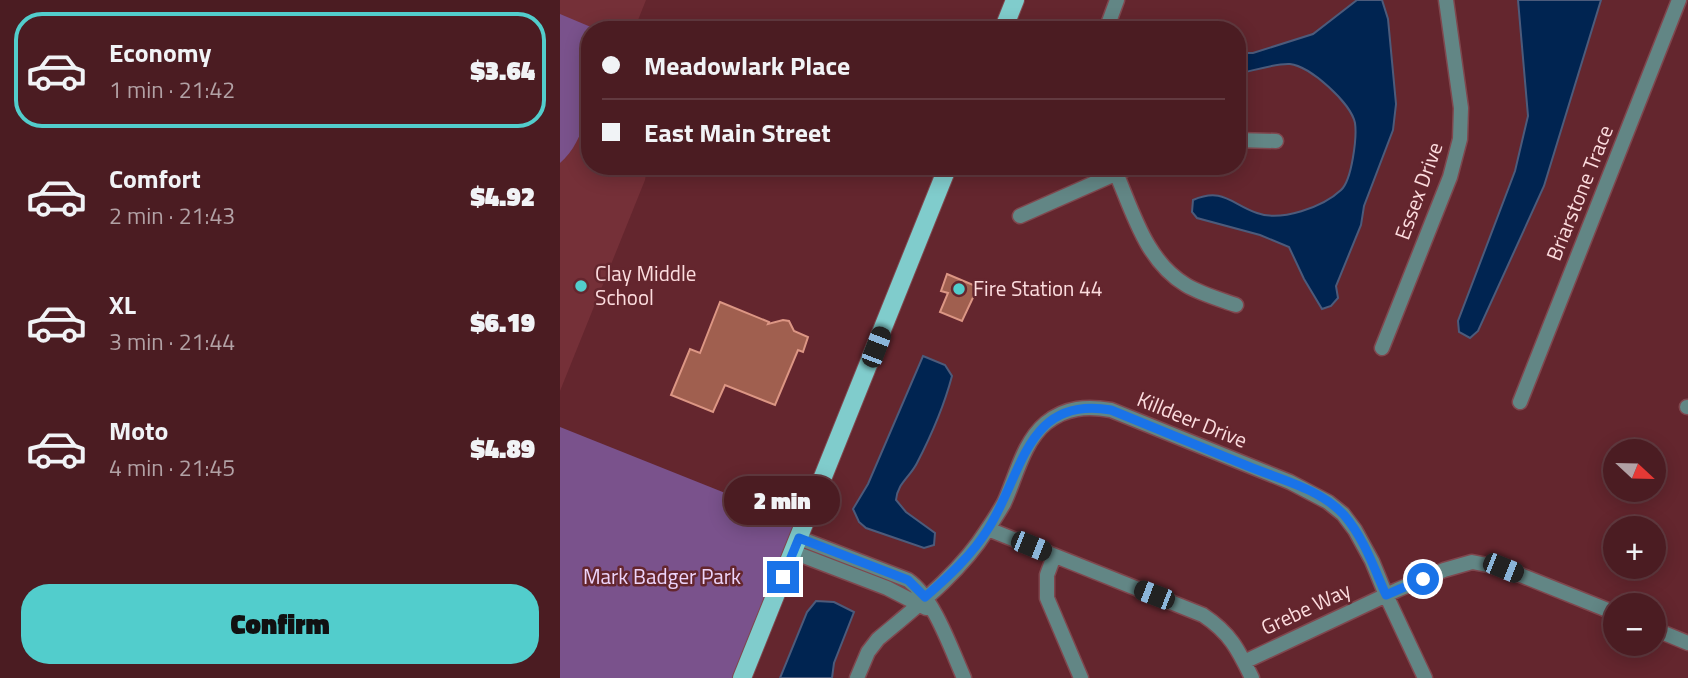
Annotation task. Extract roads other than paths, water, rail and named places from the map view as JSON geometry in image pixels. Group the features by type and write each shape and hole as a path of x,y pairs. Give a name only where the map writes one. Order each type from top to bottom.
{"main road":[{"path":"1007,21 1015,0"},
{"path":"742,678 944,175"}],"street":[{"path":"1110,21 1118,0"},
{"name":"Essex Drive","path":"1382,348 1453,170 1460,139 1461,108 1446,0"},
{"name":"Briarstone Trace","path":"1520,402 1679,0"},
{"path":"1246,140 1276,141"},
{"path":"1020,216 1105,175"},
{"path":"1117,175 1146,243 1160,265 1185,284 1236,305"},
{"name":"Killdeer Drive","path":"857,678 868,652 878,639 925,602 988,529 1003,504 1033,437 1057,416 1070,410 1096,408 1111,410 1290,482 1328,502 1343,514 1372,561 1424,678"},
{"path":"988,529 1203,615 1220,626 1234,642 1252,678"},
{"path":"796,545 908,580 942,628 964,678"},
{"path":"1054,556 1047,575 1047,598 1081,678"},
{"name":"Grebe Way","path":"1244,662 1386,595 1444,570 1472,562 1503,568 1603,609"},
{"path":"1666,634 1688,643"}],"water":[{"path":"1357,0 1382,0 1388,19 1396,104 1393,130 1364,206 1361,225 1336,286 1338,298 1331,306 1322,309 1289,247 1260,235 1197,218 1192,212 1193,200 1212,195 1226,198 1257,213 1278,216 1324,202 1345,185 1353,158 1355,123 1338,96 1318,78 1298,66 1278,65 1246,72 1246,53 1313,34"},
{"path":"1518,0 1601,0 1544,186 1478,331 1470,338 1459,332 1458,321 1515,171 1528,116"},
{"path":"923,356 945,365 952,376 927,442 914,468 901,485 896,500 906,512 935,533 934,545 924,548 866,528 859,522 853,509 868,484"},
{"path":"816,601 834,602 854,612 834,663 832,678 780,678 807,612"}],"place":[{"name":"Clay Middle School","path":"581,286"},
{"name":"Fire Station 44","path":"959,289"}],"park label":[{"name":"Mark Badger Park","path":"662,577"}]}
